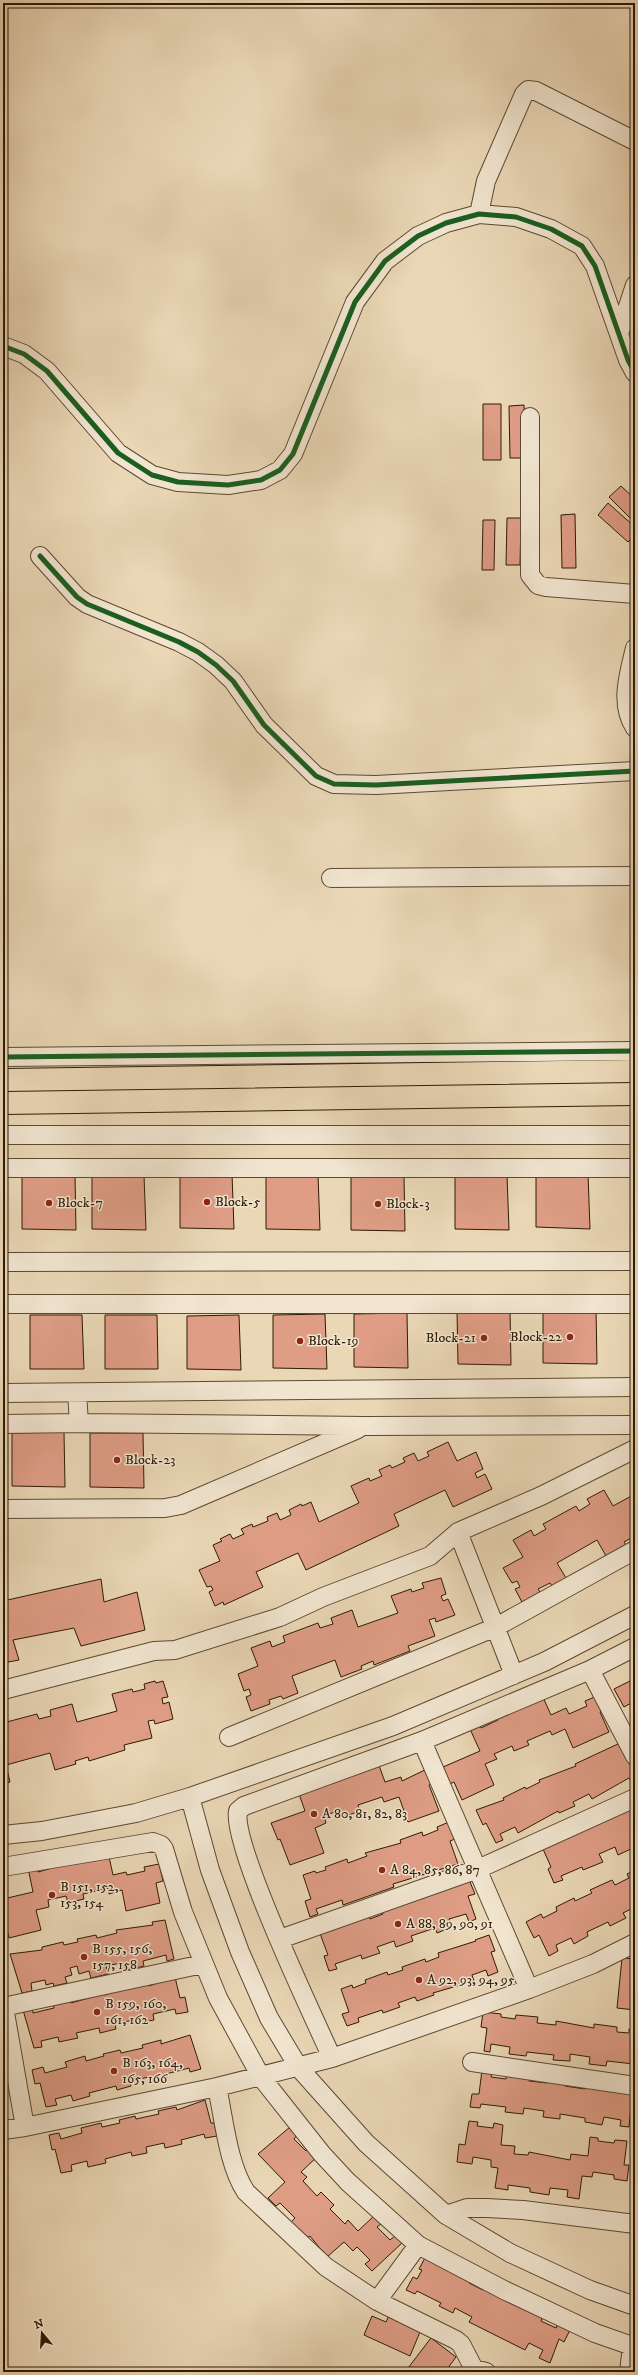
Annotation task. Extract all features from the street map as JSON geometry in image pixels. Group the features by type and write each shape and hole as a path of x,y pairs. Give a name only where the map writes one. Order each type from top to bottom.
{"main road":[{"path":"3,1080 635,1071"},
{"path":"3,1103 635,1094"}],"street":[{"path":"479,214 486,182 524,94 528,90 536,91 635,140"},
{"path":"3,346 24,354 47,371 118,453 152,475 178,482 228,485 261,480 280,470 293,454 355,302 385,262 418,236 446,223 479,214 516,217 552,229 582,246 595,266 628,360 635,373"},
{"path":"619,334 635,284"},
{"path":"530,417 530,575 533,581 546,587 635,594"},
{"path":"40,556 77,598 87,604 172,639 198,652 216,665 233,681 264,725 316,776 334,784 376,785 635,771"},
{"path":"635,648 626,695 628,711 635,728"},
{"path":"331,878 635,876"},
{"path":"3,1057 635,1051"},
{"path":"3,1135 635,1135"},
{"path":"3,1168 635,1168"},
{"path":"3,1262 635,1261"},
{"path":"3,1304 635,1304"},
{"path":"3,1393 635,1387"},
{"path":"77,1393 79,1424"},
{"path":"3,1424 365,1426 635,1425"},
{"path":"3,1509 165,1508 181,1505 365,1426"},
{"path":"3,1690 154,1651 175,1650 280,1617 323,1597 430,1556 458,1532 541,1496 635,1449"},
{"path":"458,1532 514,1675"},
{"path":"229,1737 496,1627 635,1550"},
{"path":"3,1835 42,1831 136,1813 190,1797 393,1726 544,1662 635,1615"},
{"path":"332,2058 280,1939 238,1830 238,1811 244,1806 422,1741 590,1670 635,1647"},
{"path":"590,1670 635,1756"},
{"path":"422,1741 529,1989"},
{"path":"190,1797 210,1870 240,1952 269,2018 299,2068 366,2143 446,2215 510,2253 590,2290 634,2301"},
{"path":"280,1939 478,1869 635,1798"},
{"path":"3,1867 157,1843 164,1849 183,1912 218,1998 262,2077 322,2154 348,2182 418,2245 504,2290 595,2333 634,2347 629,2372"},
{"path":"3,2130 25,2127 217,2088 299,2068 332,2058 529,1989 593,1964 635,1943"},
{"path":"25,2127 4,2007 203,1964"},
{"path":"472,2062 635,2086"},
{"path":"217,2088 234,2169 246,2192 326,2267 377,2301 456,2340 461,2344 474,2369 486,2372"},
{"path":"446,2215 467,2208 487,2208 524,2210 635,2224"},
{"path":"377,2301 418,2245"}],"building":[{"path":"483,404 501,404 501,460 483,460"},
{"path":"524,405 526,458 510,458 509,406"},
{"path":"621,486 635,499 635,523 609,497"},
{"path":"608,503 635,527 635,535 628,542 598,515"},
{"path":"575,514 576,568 562,568 561,515"},
{"path":"507,518 521,518 520,565 506,565"},
{"path":"483,520 495,520 494,570 482,570"},
{"name":"Block-5","path":"232,1174 234,1229 180,1228 180,1175"},
{"path":"536,1174 588,1174 590,1229 536,1227"},
{"name":"Block-7","path":"75,1175 76,1230 22,1229 22,1176"},
{"path":"92,1175 144,1175 146,1230 92,1229"},
{"path":"318,1175 320,1230 266,1229 266,1176"},
{"path":"507,1175 509,1230 455,1229 455,1176"},
{"name":"Block-3","path":"404,1176 405,1231 351,1230 351,1177"},
{"name":"Block-22","path":"596,1309 597,1364 543,1363 543,1310"},
{"name":"Block-21","path":"510,1310 511,1365 458,1364 457,1311"},
{"path":"407,1313 408,1368 354,1367 354,1314"},
{"name":"Block-19","path":"325,1314 327,1369 273,1368 273,1315"},
{"path":"30,1315 82,1315 84,1369 30,1369"},
{"path":"105,1315 157,1315 158,1369 105,1369"},
{"path":"239,1315 241,1370 187,1369 187,1316"},
{"path":"64,1432 65,1487 12,1486 12,1433"},
{"name":"Block-23","path":"90,1433 143,1433 144,1488 90,1487"},
{"path":"448,1442 457,1461 476,1452 483,1469 475,1473 477,1478 485,1474 492,1489 453,1507 445,1490 394,1514 399,1526 306,1570 298,1553 256,1572 263,1587 224,1605 223,1602 215,1606 209,1592 213,1590 211,1586 207,1587 199,1570 220,1561 213,1545 222,1541 220,1539 230,1534 233,1539 244,1534 241,1529 252,1524 253,1527 268,1521 267,1517 277,1513 280,1520 291,1515 289,1510 301,1504 302,1506 311,1502 319,1522 359,1503 351,1486 369,1478 370,1481 382,1476 379,1470 390,1465 392,1468 405,1462 403,1458 414,1453 418,1461 429,1456 427,1452"},
{"path":"604,1490 613,1506 635,1494 635,1536 624,1542 626,1545 606,1556 597,1540 557,1563 566,1578 552,1586 550,1583 538,1589 540,1592 522,1602 515,1589 520,1587 517,1581 512,1583 503,1568 523,1557 513,1540 531,1530 534,1536 546,1529 543,1524 576,1506 579,1511 590,1504 587,1499"},
{"path":"441,1578 446,1594 441,1596 443,1601 448,1599 455,1615 436,1622 435,1618 429,1620 435,1636 408,1646 410,1651 374,1665 373,1661 361,1666 362,1669 341,1677 335,1660 292,1676 298,1693 283,1699 281,1696 269,1700 270,1704 251,1711 246,1697 251,1695 249,1689 244,1691 238,1674 258,1666 251,1648 270,1641 272,1647 285,1642 283,1636 318,1623 320,1628 333,1624 331,1618 352,1610 358,1627 398,1613 391,1596 411,1589 412,1592 424,1588 422,1583"},
{"path":"101,1579 104,1602 137,1592 145,1630 81,1646 74,1628 13,1640 19,1660 3,1663 3,1601"},
{"path":"632,1680 635,1685 635,1705 633,1702 624,1707 614,1689"},
{"path":"155,1681 156,1683 163,1681 168,1697 162,1698 163,1704 169,1702 173,1719 155,1724 154,1720 148,1721 152,1738 124,1745 125,1750 89,1761 88,1757 75,1761 76,1764 55,1770 50,1753 6,1765 10,1782 3,1784 3,1723 37,1714 39,1719 51,1716 50,1710 72,1704 77,1722 117,1711 112,1694 132,1689 133,1692 145,1689 144,1684"},
{"path":"542,1695 551,1715 566,1708 569,1714 587,1706 585,1701 597,1696 603,1710 600,1712 609,1732 573,1748 565,1729 552,1735 550,1731 527,1741 529,1745 514,1751 512,1746 494,1754 497,1759 485,1764 494,1785 462,1800 454,1782 450,1784 443,1767 480,1751 470,1729 480,1725 481,1728 498,1720 497,1716"},
{"path":"620,1743 630,1764 634,1762 635,1764 635,1778 630,1780 629,1778 592,1799 589,1794 573,1802 575,1806 559,1813 558,1811 518,1833 515,1827 500,1834 503,1840 496,1843 486,1823 483,1825 476,1810 504,1800 503,1798 525,1787 526,1789 540,1782 539,1780 576,1766 575,1764"},
{"name":"A 80, 81, 82, 83","path":"377,1760 385,1782 401,1777 402,1781 429,1768 435,1783 429,1785 439,1811 408,1822 399,1797 384,1802 382,1797 358,1805 360,1811 343,1817 340,1810 324,1816 326,1823 315,1828 324,1853 290,1865 280,1839 278,1840 271,1823 305,1811 298,1791"},
{"path":"635,1808 635,1842 632,1844 633,1848 618,1855 615,1847 599,1854 603,1862 583,1870 582,1867 561,1876 563,1880 554,1883 548,1869 551,1867 543,1849"},
{"name":"A 84, 85, 86, 87","path":"449,1822 455,1839 450,1841 458,1864 393,1884 394,1887 343,1905 342,1900 316,1909 318,1914 310,1917 305,1901 311,1899 303,1875 315,1871 316,1873 326,1870 325,1867 347,1859 348,1863 367,1856 365,1853 401,1843 400,1840 422,1832 423,1836 438,1830 437,1827"},
{"name":"B 151, 152, 153, 154","path":"108,1852 113,1875 126,1872 127,1875 145,1871 144,1867 159,1864 163,1881 156,1883 160,1903 126,1911 122,1890 109,1894 108,1888 83,1894 84,1899 68,1903 66,1896 48,1900 49,1907 36,1910 41,1930 9,1938 3,1915 3,1899 33,1892 28,1868 36,1866 38,1872"},
{"path":"635,1870 635,1907 623,1913 626,1918 610,1926 608,1922 587,1932 588,1936 574,1944 571,1938 556,1945 558,1951 549,1956 539,1935 534,1938 526,1922 541,1914 543,1918 557,1911 556,1907 574,1898 575,1901 592,1893 590,1890 612,1880 615,1885 629,1878 627,1874"},
{"name":"A 88, 89, 90, 91","path":"468,1877 475,1894 468,1896 476,1919 469,1922 466,1914 449,1919 452,1927 437,1933 435,1928 411,1936 413,1941 396,1947 394,1941 377,1947 380,1953 362,1959 361,1955 335,1964 337,1969 329,1971 324,1956 328,1955 319,1931 368,1915 370,1919 383,1914 381,1909 457,1886 455,1882"},
{"name":"B 155, 156, 157, 158","path":"165,1920 174,1959 167,1961 166,1955 143,1961 144,1966 122,1971 121,1963 106,1966 108,1974 91,1978 89,1971 79,1974 77,1966 70,1968 72,1975 65,1977 67,1983 54,1986 53,1983 46,1985 45,1980 31,1983 32,1991 22,1993 10,1954 42,1950 42,1947 63,1942 64,1945 78,1942 77,1939 96,1935 97,1938 117,1933 116,1930 153,1925 152,1922"},
{"name":"A 92, 93, 94, 95","path":"489,1935 495,1951 491,1952 498,1972 488,1976 486,1970 472,1975 474,1981 433,1993 434,1995 417,2001 415,1997 398,2003 400,2007 383,2013 382,2010 358,2018 359,2022 347,2026 342,2014 349,2012 341,1989 352,1985 353,1988 366,1983 365,1980 387,1972 388,1975 403,1970 402,1967 425,1959 426,1962 439,1957 438,1953 476,1941 475,1940"},
{"path":"622,1958 635,1959 635,2010 617,2008"},
{"name":"B 159, 160, 161, 162","path":"175,1977 180,1998 185,1997 188,2012 176,2014 175,2009 153,2014 154,2020 135,2024 133,2020 115,2024 116,2029 100,2033 99,2028 76,2033 78,2038 59,2042 58,2037 41,2041 42,2047 34,2048 23,2010 32,2008 33,2013 54,2008 53,2003 70,1999 71,2003 89,1998 88,1994 103,1991 104,1995 148,1983 149,1986"},
{"path":"483,2012 501,2014 501,2017 515,2019 516,2015 538,2017 537,2023 556,2025 556,2021 594,2028 594,2024 617,2027 617,2032 629,2033 629,2029 635,2030 635,2069 633,2069 634,2064 607,2061 606,2066 589,2064 590,2057 570,2054 570,2061 553,2060 554,2055 527,2052 526,2056 509,2054 510,2047 491,2044 490,2052 484,2051 487,2028 481,2027"},
{"name":"B 163, 164, 165, 166","path":"190,2035 201,2069 190,2072 189,2068 166,2074 167,2078 150,2082 149,2077 130,2081 131,2086 117,2090 116,2086 89,2093 90,2096 73,2101 71,2095 55,2099 57,2105 46,2107 40,2083 35,2084 32,2070 43,2067 45,2073 67,2067 65,2062 85,2056 86,2061 104,2056 103,2054 120,2050 121,2053 143,2048 142,2045 161,2040 161,2044"},
{"path":"482,2070 492,2071 491,2077 506,2079 507,2073 530,2076 529,2081 547,2083 548,2079 566,2081 565,2086 585,2089 586,2084 635,2091 635,2107 631,2106 629,2127 620,2126 621,2120 604,2117 602,2125 585,2122 585,2118 560,2114 560,2119 543,2117 544,2111 524,2108 523,2114 505,2112 506,2107 481,2104 480,2108 470,2107 472,2094 479,2094"},
{"path":"205,2100 211,2123 214,2123 217,2136 205,2138 204,2134 181,2140 182,2144 165,2148 164,2143 146,2147 147,2153 132,2156 131,2152 105,2159 106,2163 88,2167 87,2161 71,2165 72,2171 61,2173 55,2149 52,2150 49,2135 59,2133 61,2139 82,2133 81,2128 101,2123 102,2127 120,2123 119,2120 135,2116 136,2119 159,2114 158,2111 176,2107 177,2110"},
{"path":"469,2121 478,2122 477,2126 493,2128 494,2123 503,2125 501,2145 515,2146 514,2154 528,2155 529,2152 570,2160 571,2154 588,2156 590,2137 598,2138 598,2141 614,2143 615,2140 627,2141 624,2165 629,2165 627,2181 614,2179 614,2175 593,2172 592,2177 582,2176 579,2199 567,2197 568,2190 550,2188 549,2195 530,2192 530,2188 508,2185 508,2190 495,2188 498,2168 491,2167 491,2160 473,2157 472,2164 457,2162 459,2144 465,2145"},
{"path":"290,2127 297,2135 294,2139 306,2151 309,2147 318,2156 301,2172 307,2177 303,2181 317,2196 321,2192 334,2205 330,2209 345,2224 348,2220 358,2231 375,2215 382,2223 377,2227 390,2240 395,2236 402,2243 372,2271 365,2264 370,2260 357,2247 353,2251 344,2242 327,2257 310,2236 307,2238 291,2222 295,2218 280,2203 276,2206 268,2198 285,2182 258,2154"},
{"path":"426,2256 471,2279 469,2283 483,2290 485,2286 543,2316 541,2321 556,2328 558,2323 570,2330 564,2342 559,2339 550,2363 539,2358 543,2350 529,2343 525,2350 469,2322 472,2317 455,2308 453,2313 439,2306 441,2303 417,2291 415,2294 406,2290 413,2277 417,2279 422,2270 419,2269"},
{"path":"390,2313 422,2327 410,2356 364,2335 372,2316 386,2322"},
{"path":"431,2338 456,2357 445,2372 405,2372"}],"cycle path":[{"path":"3,346 24,354 47,371 118,453 152,475 178,482 228,485 261,480 280,470 293,454 355,302 385,261 418,236 446,223 479,214 516,217 551,229 582,246 595,266 628,360 635,373"},
{"path":"40,556 77,597 87,604 179,642 198,652 216,665 233,681 264,725 316,776 334,784 376,785 635,771"},
{"path":"3,1057 635,1051"}],"place":[{"name":"Block-5","path":"207,1202"},
{"name":"Block-7","path":"49,1203"},
{"name":"Block-3","path":"378,1204"},
{"name":"Block-22","path":"570,1337"},
{"name":"Block-21","path":"484,1338"},
{"name":"Block-19","path":"300,1341"},
{"name":"Block-23","path":"117,1460"},
{"name":"A 80, 81, 82, 83","path":"314,1814"},
{"name":"A 84, 85, 86, 87","path":"382,1870"},
{"name":"B 151, 152, 153, 154","path":"52,1895"},
{"name":"A 88, 89, 90, 91","path":"398,1924"},
{"name":"B 155, 156, 157, 158","path":"84,1957"},
{"name":"A 92, 93, 94, 95","path":"419,1980"},
{"name":"B 159, 160, 161, 162","path":"97,2012"},
{"name":"B 163, 164, 165, 166","path":"114,2071"}]}
